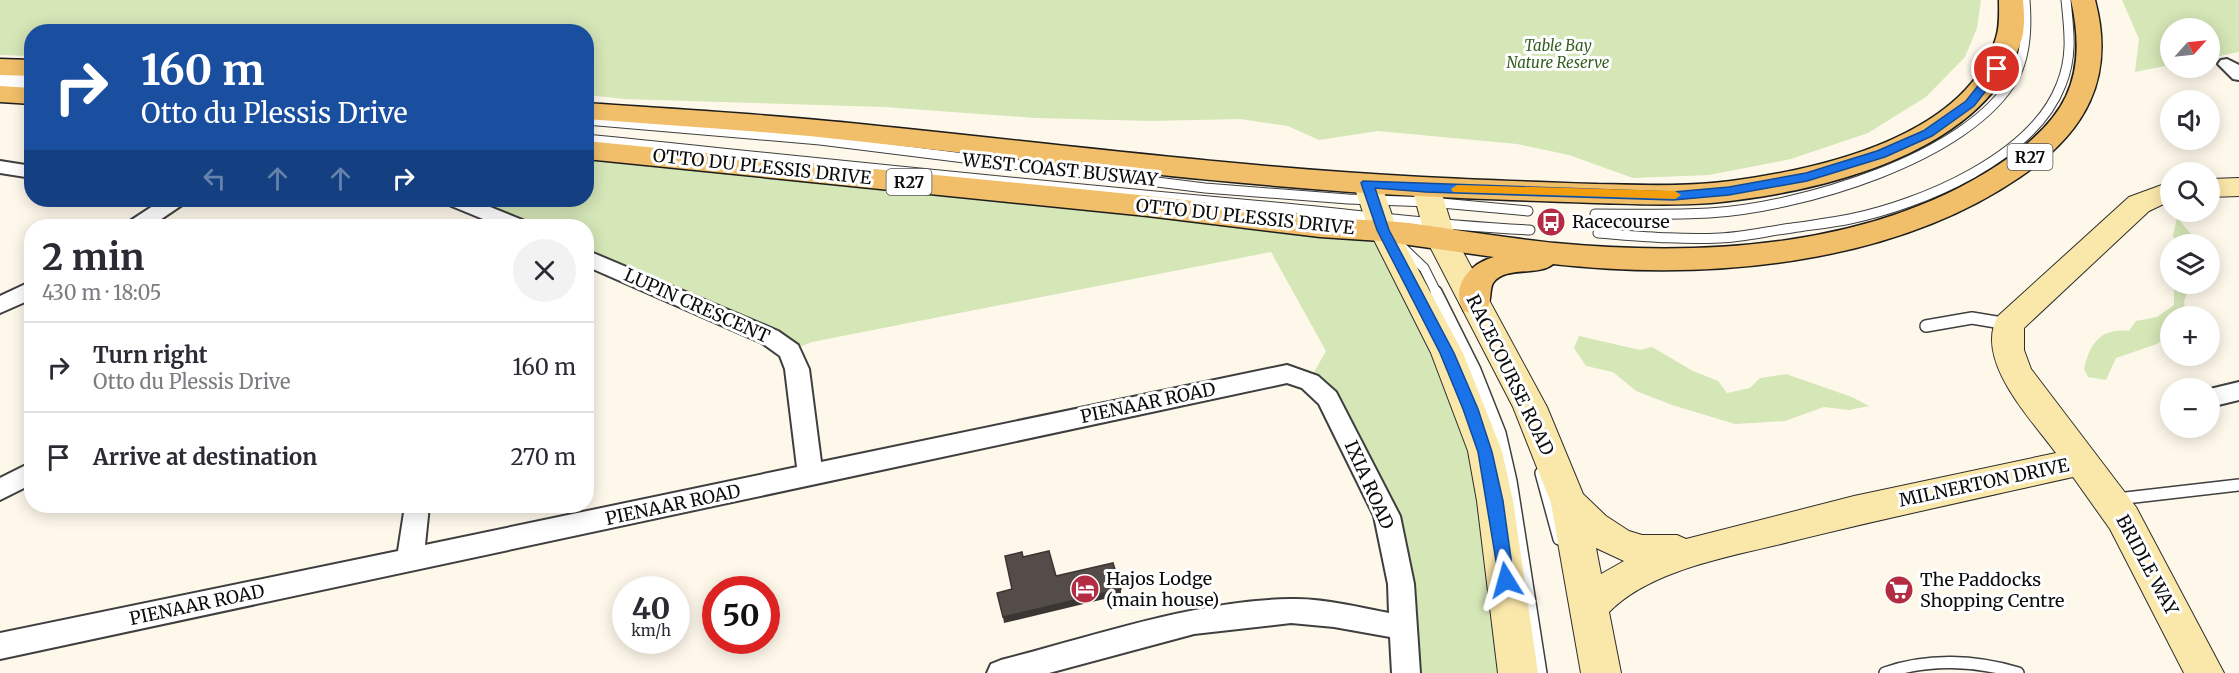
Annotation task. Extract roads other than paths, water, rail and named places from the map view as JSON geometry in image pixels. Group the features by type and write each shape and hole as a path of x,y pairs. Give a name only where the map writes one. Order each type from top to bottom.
{"main road":[{"name":"OTTO DU PLESSIS DRIVE","path":"594,151 1231,215 1347,229 1376,207 1434,213 1729,191 1807,177 1881,154 1928,134 1970,103 1997,69 2010,36 2010,0"},
{"name":"OTTO DU PLESSIS DRIVE","path":"594,112 806,128 1106,161 1376,207 1434,213 1673,258 1781,251 1871,233 1948,208 1999,181 2046,144 2067,122 2090,60 2088,16 2083,0"},
{"path":"0,67 24,68"},
{"path":"0,94 24,96"},
{"path":"1471,314 1478,281 1492,269 1589,244"}],"street":[{"path":"0,167 24,171"},
{"path":"2220,188 2239,187"},
{"path":"2009,324 2139,204 2160,195"},
{"path":"147,219 165,207"},
{"path":"473,207 501,219"},
{"path":"1376,207 1447,353 1485,452 1495,501 1518,673"},
{"name":"RACECOURSE ROAD","path":"1434,213 1471,314 1530,407 1569,503 1601,673"},
{"name":"LUPIN CRESCENT","path":"594,260 770,337 790,351 797,369 810,475"},
{"path":"0,305 24,293"},
{"name":"MILNERTON DRIVE","path":"1588,608 1605,591 1632,574 1701,549 1854,511 2081,462 2017,375 2008,354 2006,337 2009,324"},
{"name":"PIENAAR ROAD","path":"0,646 1287,374 1310,381"},
{"name":"IXIA ROAD","path":"1310,381 1316,384 1328,398 1387,516 1401,584 1406,673"},
{"path":"2220,396 2239,391"},
{"name":"BRIDLE WAY","path":"2081,462 2123,518 2204,673"},
{"path":"0,490 24,476"},
{"name":"MILNERTON DRIVE","path":"1569,503 1592,526 1612,540 1633,549 1652,552 1701,549"},
{"path":"410,560 416,513"},
{"path":"1002,673 1194,622 1249,615 1291,611 1334,615 1402,627"}],"lane":[{"path":"1595,214 1709,213 1742,209 1824,192 1926,153 1943,144 1987,111 2015,75 2027,30 2025,0"},
{"path":"1589,244 1722,238 1851,218 1944,189 1983,170 2025,135 2059,93 2071,55 2070,14 2066,0"},
{"path":"0,77 24,78"},
{"path":"0,85 24,86"},
{"name":"WEST COAST BUSWAY","path":"594,121 820,140 1376,207"},
{"name":"WEST COAST BUSWAY","path":"594,140 1076,189 1376,207"},
{"path":"1376,207 1424,268 1475,370 1500,433 1511,481 1541,673"},
{"path":"1434,213 1528,211"},
{"path":"1434,213 1530,230"},
{"path":"1471,314 1493,364"},
{"path":"1926,326 1972,318 2009,324"},
{"path":"1539,464 1560,548"},
{"path":"2111,500 2239,485"},
{"path":"1885,673 1893,669 1928,664 1973,664 2018,673"}],"place":[{"name":"Racecourse","path":"1551,222"},
{"name":"Hajos Lodge (main house)","path":"1085,589"},
{"name":"The Paddocks Shopping Centre","path":"1899,590"}],"park label":[{"name":"Table Bay Nature Reserve","path":"1558,54"}]}
